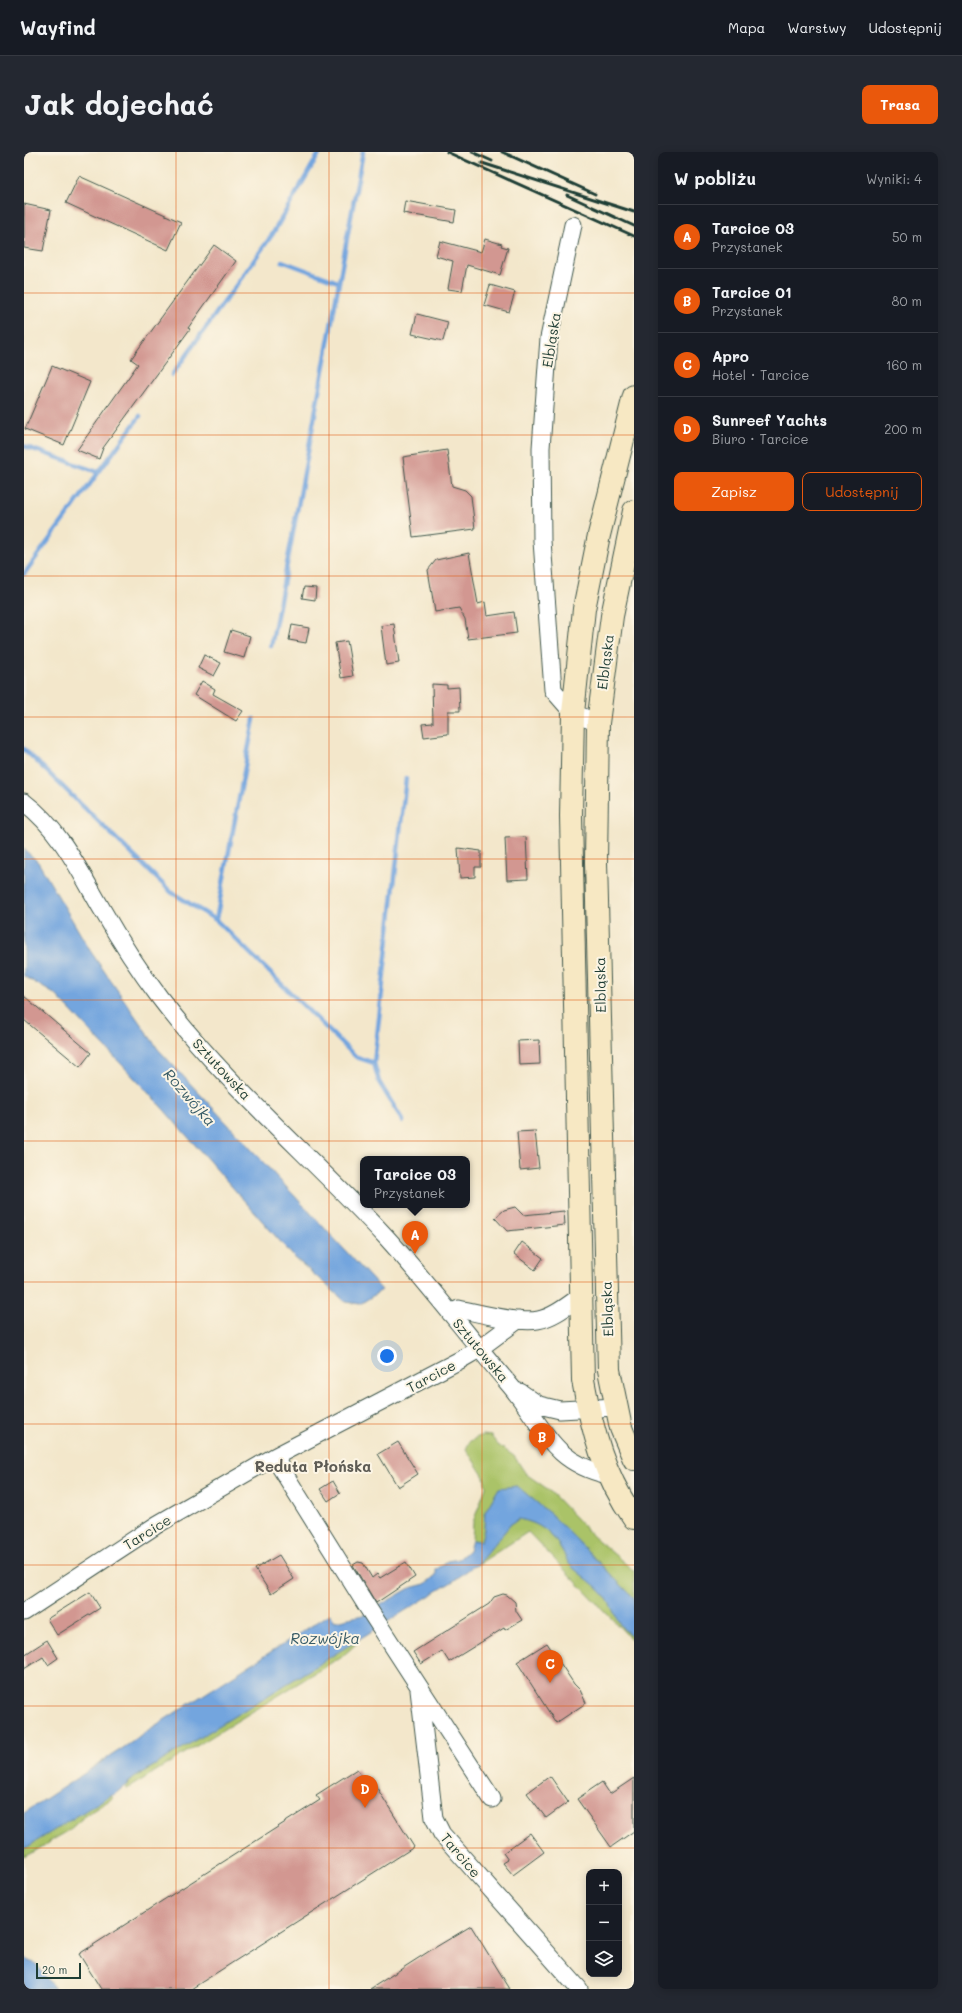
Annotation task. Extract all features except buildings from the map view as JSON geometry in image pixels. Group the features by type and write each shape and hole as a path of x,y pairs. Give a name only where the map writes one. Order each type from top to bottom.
{"main road":[{"name":"Elbląska","path":"634,397 599,535 586,602 573,713 571,816 584,1380 588,1409 598,1448 608,1475 634,1518"},
{"name":"Elbląska","path":"634,511 612,616 598,722 596,862 609,1370 621,1428 634,1459"}],"street":[{"name":"Elbląska","path":"573,226 549,338 541,456 542,541 554,690 573,713"},
{"path":"573,713 598,722"},
{"name":"Sztutowska","path":"24,802 49,825 66,848 141,972 181,1026 222,1071 294,1142 386,1238 512,1386 554,1446 570,1460 592,1471 608,1475"},
{"name":"Sztutowska","path":"450,1313 459,1309 518,1320 538,1320 560,1311 581,1296"},
{"name":"Tarcice","path":"24,1612 158,1524 274,1457 480,1349 518,1320"},
{"name":"Sztutowska","path":"512,1386 539,1405 560,1410 616,1407"},
{"name":"Tarcice","path":"274,1457 382,1630 492,1799"},
{"name":"Tarcice","path":"419,1686 434,1818 439,1829 579,1989"}],"green space":[{"path":"482,1435 491,1436 498,1445 514,1456 526,1474 549,1490 594,1537 634,1571 634,1598 554,1517 517,1486 499,1488 485,1512 484,1530 481,1541 472,1540 473,1522 486,1487 484,1477 466,1449 470,1441"},
{"path":"519,1519 539,1526 554,1538 571,1566 593,1584 608,1600 619,1623 628,1633 634,1636 634,1642 528,1532 477,1565 511,1524"},
{"path":"359,1639 357,1643 344,1655 127,1789 126,1786 134,1778"},
{"path":"109,1795 113,1798 86,1815 68,1831 24,1857 24,1849"}],"water":[{"path":"24,849 38,862 91,952 158,1049 382,1290 360,1304 346,1302 294,1257 157,1102 56,995 24,976"},
{"name":"Rozwójka","path":"517,1486 554,1517 634,1598 634,1636 628,1633 619,1623 608,1600 600,1591 570,1564 554,1538 539,1526 519,1519 511,1524 477,1565 455,1580 134,1778 115,1794 109,1796 24,1849 24,1813 142,1734 330,1614 335,1621 363,1615 410,1588 425,1584 436,1575 436,1570 447,1561 459,1559 469,1550 472,1540 481,1541 484,1530 485,1512 499,1488"},
{"path":"24,1958 36,1964 55,1989 24,1989"}],"waterway":[{"path":"172,375 272,235 320,152"},
{"path":"271,646 363,152"},
{"path":"282,261 338,282"},
{"path":"24,574 140,416"},
{"path":"24,446 98,472"},
{"path":"216,920 254,719"},
{"path":"24,749 171,892 216,920 356,1057 374,1063 379,1082 403,1121"},
{"path":"374,1063 406,778"}],"railway":[{"path":"447,152 634,236"},
{"path":"472,152 492,161"},
{"path":"502,152 595,194"},
{"path":"482,163 634,212"},
{"path":"567,195 634,226"}],"place":[{"name":"Tarcice 03","path":"415,1254"},
{"name":"Tarcice 01","path":"542,1456"},
{"name":"Apro","path":"550,1683"},
{"name":"Sunreef Yachts","path":"365,1808"}],"district":[{"name":"Reduta Płońska","path":"313,1466"}]}
